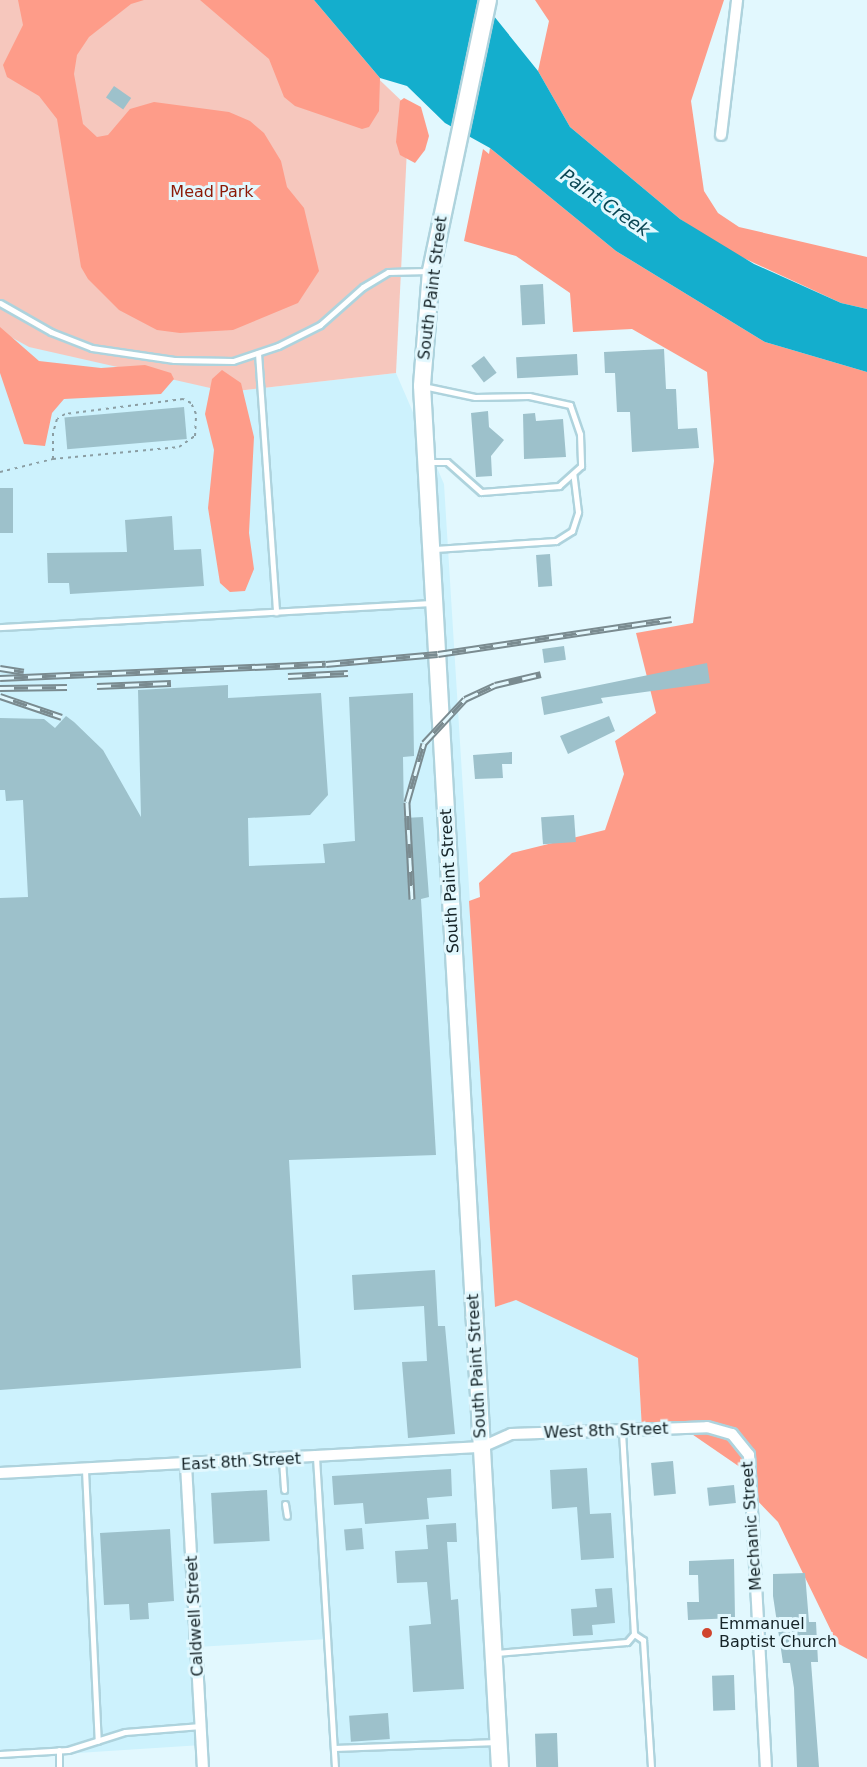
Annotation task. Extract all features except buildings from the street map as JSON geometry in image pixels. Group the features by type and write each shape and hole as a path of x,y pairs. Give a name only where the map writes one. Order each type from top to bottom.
{"main road":[{"name":"South Paint Street","path":"488,0 447,186 431,271 422,386 500,1767"}],"street":[{"path":"721,135 737,0"},
{"name":"West 8th Street","path":"482,1447 511,1434 707,1428 732,1434"},
{"name":"Mechanic Street","path":"732,1434 749,1455 766,1767"},
{"name":"East 8th Street","path":"0,1473 282,1460 482,1447"},
{"name":"Caldwell Street","path":"186,1465 203,1767"}],"lane":[{"path":"0,303 51,332 92,348 174,360 233,361 258,353 320,325 363,287 388,272 431,271"},
{"path":"258,353 276,612"},
{"path":"422,386 475,397 529,396 570,405 580,434 581,466 559,486 481,492 447,462 425,461"},
{"path":"431,549 556,541 572,531 578,512 573,474"},
{"path":"0,627 435,603"},
{"path":"494,1653 627,1642 634,1634 622,1431"},
{"path":"316,1457 335,1767"},
{"path":"282,1460 284,1490"},
{"path":"85,1470 98,1742"},
{"path":"285,1504 286,1516"},
{"path":"634,1634 643,1640 651,1767"},
{"path":"0,1754 58,1750 98,1742 125,1732 201,1726"},
{"path":"334,1748 498,1742"},
{"path":"58,1750 59,1767"}],"path":[{"path":"0,472 53,459 180,447 195,436 196,414 191,403 183,399 65,414 57,419 53,433 53,459"}],"shaded area":[{"path":"0,331 228,392 396,373 444,484 495,1307 563,1283 638,1353 642,1430 622,1431 634,1634 627,1642 494,1653 500,1767 335,1767 328,1639 197,1647 202,1745 0,1758"}],"green space":[{"name":"Mead Park","path":"0,0 296,0 409,108 396,373 228,392 29,347 0,331"},
{"path":"18,0 144,0 131,4 89,37 77,55 74,74 83,124 97,137 108,135 130,109 154,102 229,112 250,121 264,133 281,161 287,187 304,208 319,271 298,303 233,330 180,333 157,330 119,310 88,279 81,267 57,119 39,96 7,77 3,65 23,25"},
{"path":"200,0 314,0 380,78 379,111 369,127 362,129 295,106 284,97 269,59"},
{"path":"535,0 724,0 691,101 704,191 718,213 739,227 867,257 867,309 841,303 724,249 680,219 570,127 538,71 549,21"},
{"path":"404,98 421,107 429,136 425,150 415,163 400,155 396,142 400,101"},
{"path":"490,148 616,251 765,342 867,372 867,1659 837,1643 778,1522 751,1494 750,1474 683,1428 642,1430 638,1358 516,1300 495,1307 469,901 480,897 479,883 512,853 605,830 624,774 615,741 656,713 636,633 693,623 714,461 707,372 632,329 573,332 570,293 516,256 464,241 483,149 489,154"},
{"path":"0,327 39,361 101,368 145,365 171,373 174,379 161,394 64,399 52,413 45,446 24,444 0,373"},
{"path":"222,370 241,383 254,437 249,533 254,569 245,591 230,592 220,583 208,508 214,450 205,414 212,379"}],"water":[{"name":"Paint Creek","path":"314,0 481,0 538,71 570,127 680,219 754,264 841,303 867,309 867,372 765,342 616,251 490,148 445,123 407,86 380,78"}],"railway":[{"path":"0,678 326,664 438,654 671,619"},
{"path":"0,668 24,672"},
{"path":"288,676 348,673"},
{"path":"412,899 407,802 424,743 465,699 495,685 541,674"},
{"path":"97,686 171,683"},
{"path":"0,688 67,687"},
{"path":"0,696 62,717"}],"place":[{"name":"Emmanuel Baptist Church","path":"707,1633"}]}
